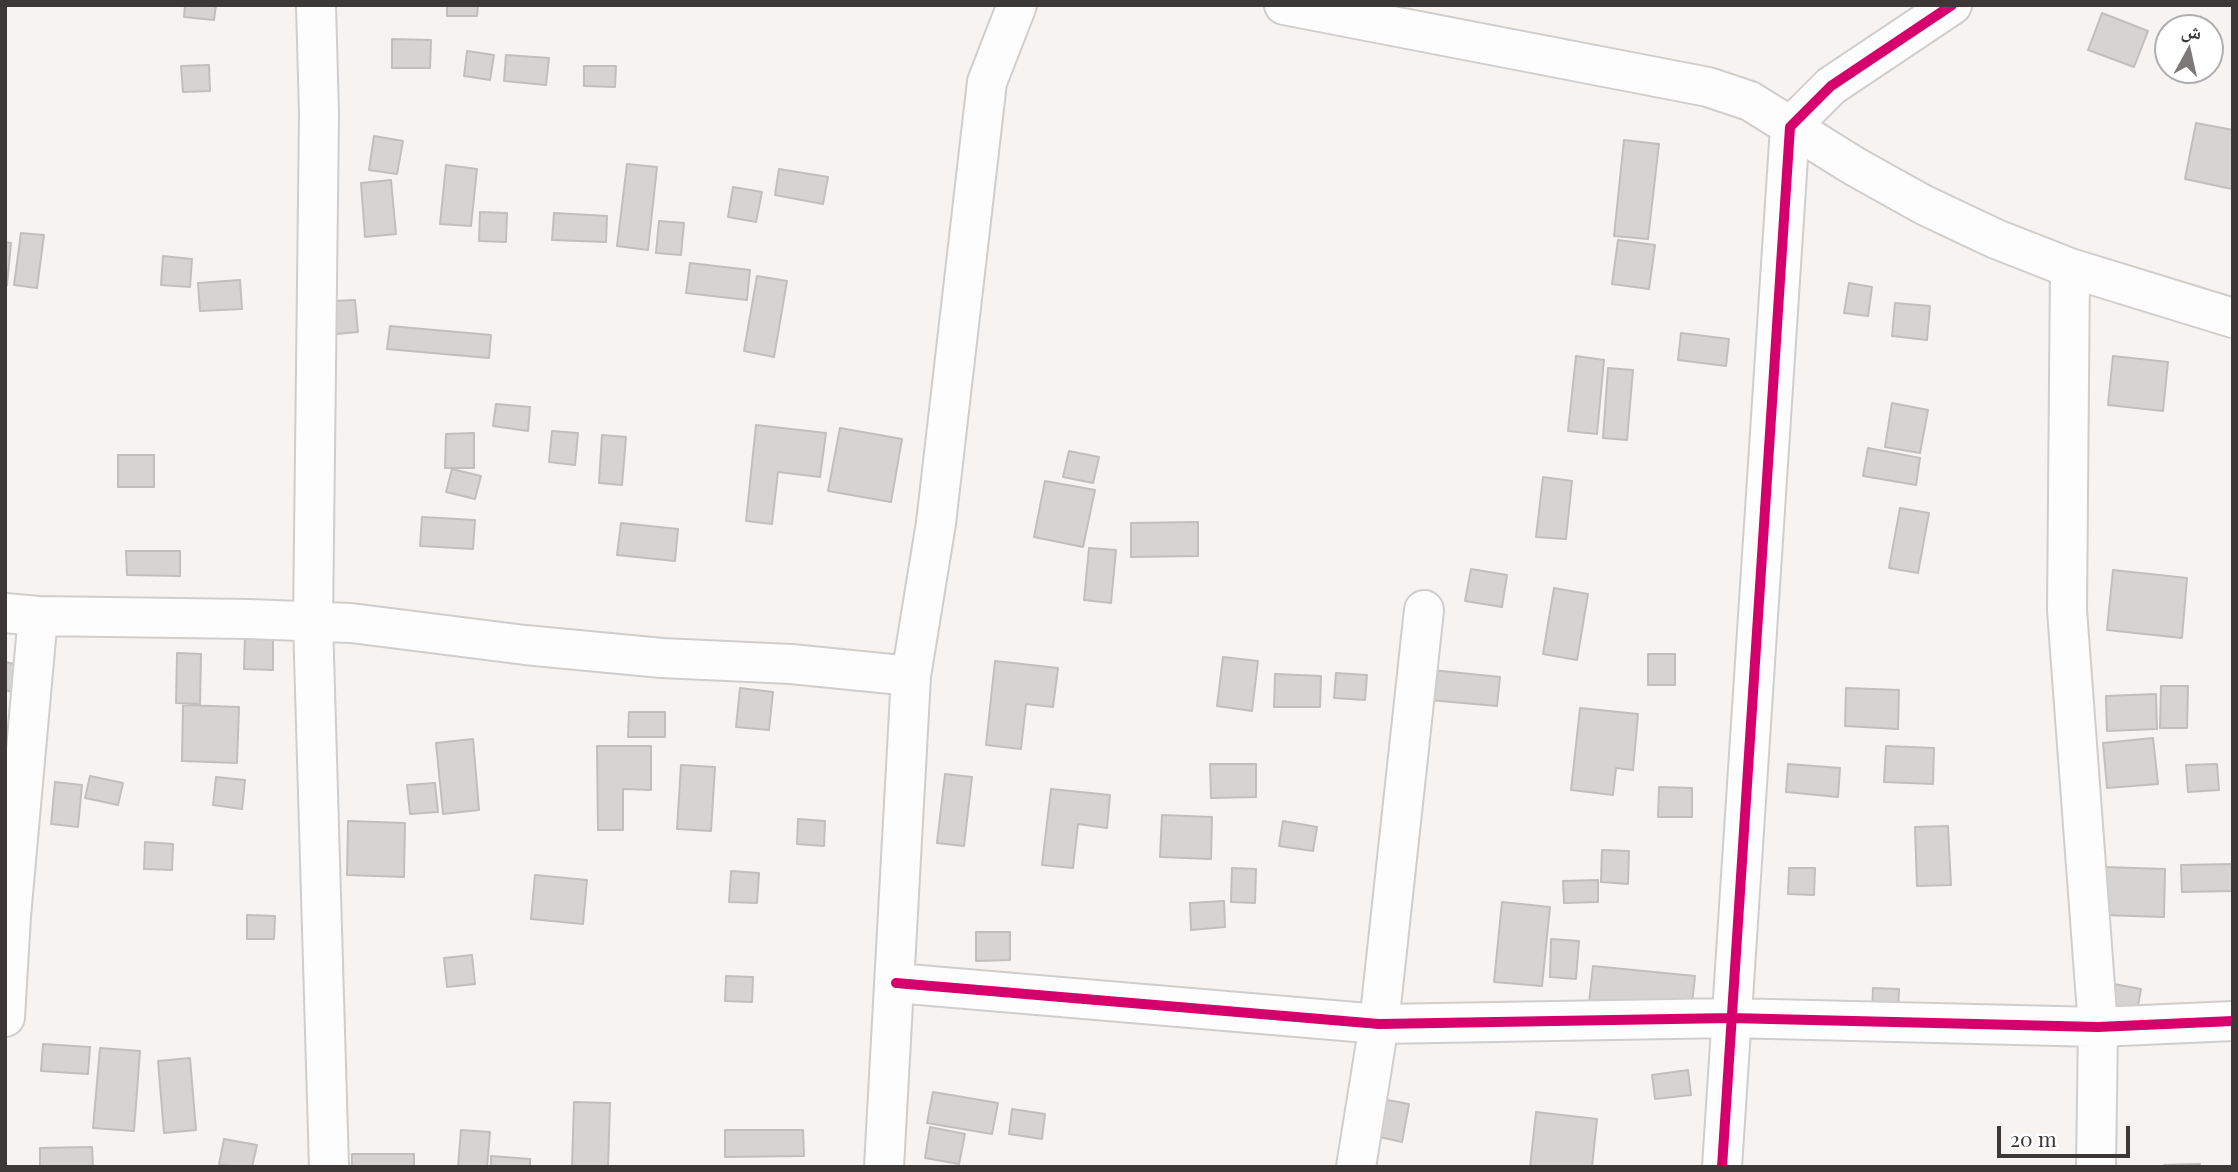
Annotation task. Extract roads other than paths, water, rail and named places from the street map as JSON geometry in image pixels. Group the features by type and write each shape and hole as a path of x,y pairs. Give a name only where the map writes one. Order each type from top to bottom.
{"street":[{"path":"316,5 319,114 313,622 329,1167"},
{"path":"884,1167 911,676 936,523 988,82 1017,5"},
{"path":"1284,5 1708,87 1750,101 1924,205 1996,239 2070,268 2233,318"},
{"path":"1722,1167 1790,127 1831,86 1952,5"},
{"path":"2070,268 2067,610 2098,1027 2096,1167"},
{"path":"1356,1167 1379,1024 1424,610"},
{"path":"5,1017 21,614 351,623 498,642 662,658 791,664 911,676"},
{"path":"896,983 1379,1024 1730,1018 2098,1027 2233,1021"}]}
